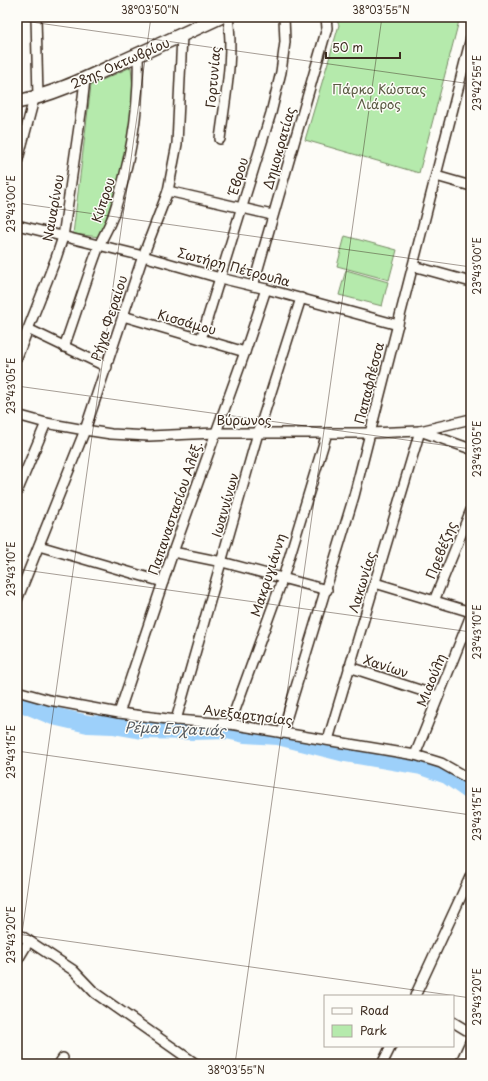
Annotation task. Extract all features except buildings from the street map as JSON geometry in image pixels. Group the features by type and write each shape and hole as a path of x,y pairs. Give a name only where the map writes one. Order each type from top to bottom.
{"street":[{"path":"17,163 36,98 36,17"},
{"name":"28ης Οκτωβρίου","path":"17,102 36,98 85,79 220,17"},
{"name":"Γορτυνίας","path":"220,139 228,68 230,30 228,17"},
{"name":"Έβρου","path":"201,339 271,113 281,72 285,42 284,17"},
{"name":"Δημοκρατίας","path":"252,286 328,28 326,17"},
{"name":"Ρήγα Φεραίου","path":"17,600 85,430 143,256 168,192 177,144 182,35"},
{"name":"Παπαφλέσσα","path":"282,732 327,590 354,496 471,38"},
{"name":"Κύπρου","path":"64,347 99,245 112,217 131,154 137,110 138,55"},
{"name":"Ναυαρίνου","path":"17,357 63,237 85,79"},
{"path":"436,176 471,186"},
{"path":"168,192 272,215"},
{"name":"Σωτήρη Πέτρουλα","path":"17,225 143,256 398,325"},
{"path":"413,266 471,282"},
{"name":"Παπαναστασίου Αλέξ.","path":"119,713 173,552 245,352 266,289"},
{"name":"Ιωαννίνων","path":"176,720 258,433 301,298"},
{"name":"Κισσάμου","path":"123,316 245,352"},
{"path":"28,329 107,367"},
{"name":"Βύρωνος","path":"17,415 46,423 85,430 111,434 149,436 215,433 370,433 420,431 471,448"},
{"path":"420,431 471,419"},
{"path":"17,492 46,423"},
{"name":"Λακωνίας","path":"328,740 420,431"},
{"name":"Μακρυγιάννη","path":"230,724 283,578 327,433"},
{"name":"Πρεβέζης","path":"434,601 471,510"},
{"path":"39,546 163,582"},
{"path":"173,552 222,562 327,590"},
{"path":"375,584 471,612"},
{"name":"Μιαούλη","path":"415,755 471,615"},
{"name":"Χανίων","path":"349,667 438,696"},
{"name":"Ανεξαρτησίας","path":"17,691 49,700 119,713 176,720 230,724 415,755 441,763 471,780"},
{"path":"415,995 471,875"},
{"path":"17,933 73,970 95,993 196,1064"},
{"path":"17,961 29,941"},
{"path":"454,1023 471,1033"},
{"path":"460,1064 471,1040"},
{"path":"382,1064 390,1047"}],"green space":[{"name":"Πάρκο Κώστας Λιάρος","path":"335,17 460,17 419,173 305,140 339,25"},
{"path":"131,67 133,88 130,132 119,178 100,237 73,234 91,85"},
{"path":"345,236 397,250 389,280 337,266"},
{"path":"346,270 388,282 382,306 339,295"}],"waterway":[{"name":"Ρέμα Εσχατιάς","path":"17,701 53,716 88,724 113,725 142,730 227,730 245,734 278,736 345,753 421,766 447,775 471,792"}]}
